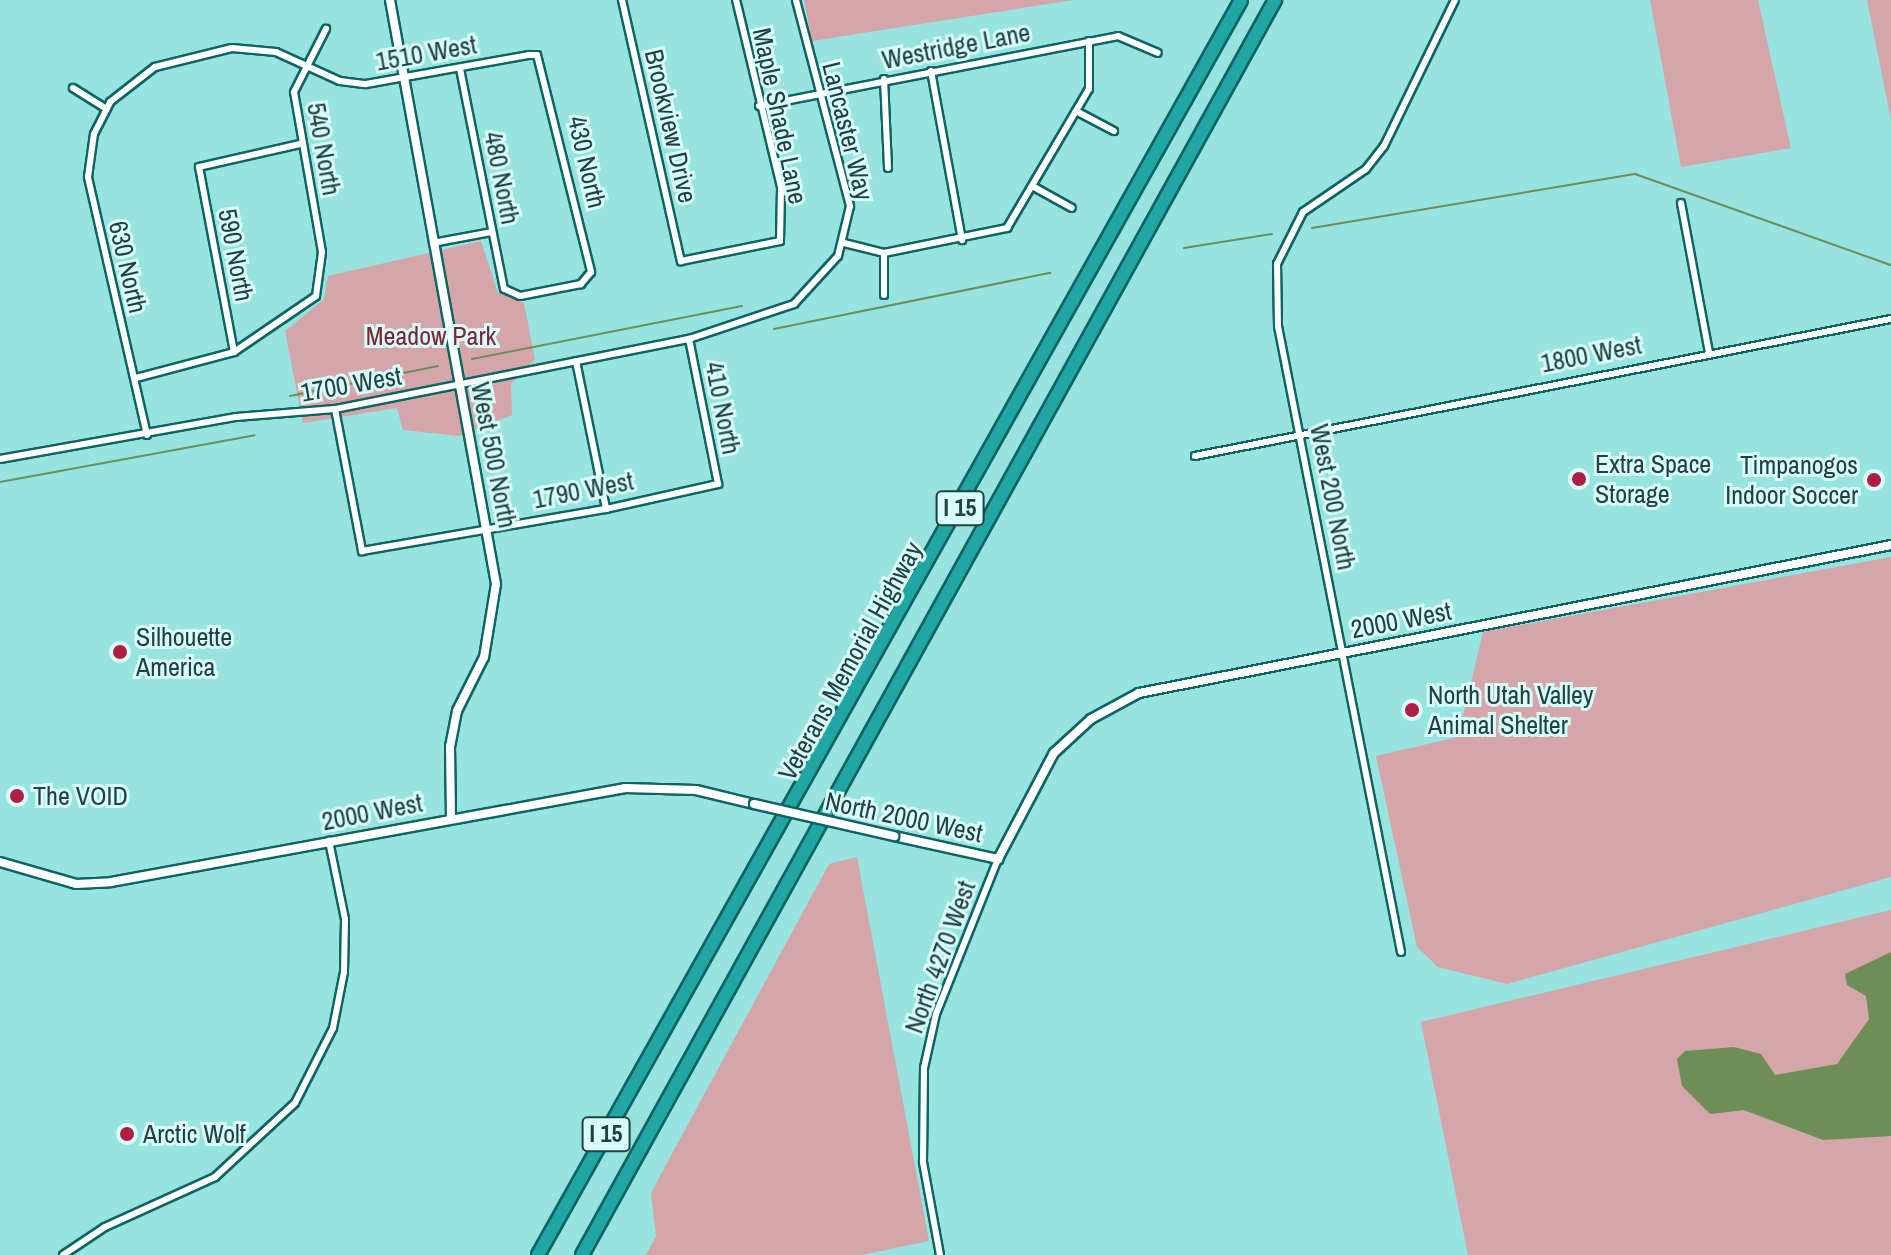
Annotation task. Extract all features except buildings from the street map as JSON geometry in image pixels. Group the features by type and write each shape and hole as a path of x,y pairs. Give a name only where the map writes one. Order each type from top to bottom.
{"highway":[{"name":"Veterans Memorial Highway","path":"538,1255 1241,0"},
{"name":"Veterans Memorial Highway","path":"582,1255 1275,0"}],"street":[{"name":"West 500 North","path":"390,0 407,79 433,243 489,529 494,624 457,711 446,773 451,818"},
{"name":"Brookview Drive","path":"622,0 681,261 780,241"},
{"name":"Maple Shade Lane","path":"736,0 759,106 781,187 780,241"},
{"name":"Lancaster Way","path":"753,322 815,288 844,243 847,185 816,93 796,0"},
{"name":"West 200 North","path":"1401,952 1276,300 1285,245 1303,212 1366,169 1384,146 1455,0"},
{"name":"540 North","path":"234,352 289,318 321,282 294,92 326,29"},
{"name":"Westridge Lane","path":"759,106 884,79 1124,35 1158,53"},
{"path":"844,243 884,253 962,240 1007,228 1034,187 1092,81 1089,41"},
{"name":"1510 West","path":"106,109 155,67 215,51 265,50 340,81 407,79 537,55"},
{"name":"430 North","path":"508,295 588,280 537,55"},
{"name":"480 North","path":"460,68 492,232 508,295"},
{"path":"931,71 962,240"},
{"path":"884,79 888,168"},
{"path":"73,88 106,109"},
{"name":"630 North","path":"106,109 88,177 147,435"},
{"path":"1076,111 1114,131"},
{"name":"590 North","path":"234,352 201,165 300,144"},
{"path":"1034,187 1072,208"},
{"path":"1681,203 1709,352"},
{"path":"433,243 492,232"},
{"path":"884,253 884,295"},
{"name":"1800 West","path":"1195,456 1299,431 1891,319"},
{"name":"1700 West","path":"0,459 335,409 689,339 753,322"},
{"name":"410 North","path":"689,339 718,484"},
{"path":"136,378 234,352"},
{"path":"576,361 606,509"},
{"name":"1790 West","path":"335,409 362,551 606,509 718,484"},
{"name":"2000 West","path":"998,859 1037,775 1074,731 1113,705 1344,651 1891,545"},
{"name":"2000 West","path":"0,862 88,883 625,788 696,790 754,804"},
{"name":"North 2000 West","path":"754,804 998,859"},
{"path":"63,1255 105,1227 215,1177 295,1103 333,1028 344,972 345,919 329,841"},
{"name":"North 4270 West","path":"940,1255 920,1118 936,1014 998,859"}],"green space":[{"path":"804,0 1073,0 812,41"},
{"path":"1650,0 1758,0 1791,148 1681,167"},
{"path":"1867,0 1891,0 1891,120"},
{"name":"Meadow Park","path":"481,241 498,293 524,303 535,359 511,384 512,415 460,436 403,430 397,408 303,423 285,331 324,299 328,276"},
{"path":"1891,557 1891,877 1507,984 1438,967 1417,947 1376,756 1458,737 1483,632"},
{"path":"857,857 929,1241 862,1255 646,1255 656,1236 651,1194 661,1174 829,864"},
{"path":"1891,910 1891,1255 1468,1255 1421,1022"}],"shaded area":[{"path":"1891,952 1891,1136 1823,1140 1744,1110 1710,1114 1682,1086 1677,1059 1685,1051 1734,1047 1761,1054 1775,1075 1837,1064 1869,1019 1866,996 1847,985 1845,974"}],"waterway":[{"path":"1312,228 1635,174 1891,265"},
{"path":"1184,248 1272,234"},
{"path":"774,329 1050,273"},
{"path":"472,359 742,306"},
{"path":"290,396 438,366"},
{"path":"0,482 255,435"}],"place":[{"name":"Extra Space Storage","path":"1579,479"},
{"name":"Timpanogos Indoor Soccer","path":"1874,480"},
{"name":"Silhouette America","path":"120,652"},
{"name":"North Utah Valley Animal Shelter","path":"1412,710"},
{"name":"The VOID","path":"17,796"},
{"name":"Arctic Wolf","path":"127,1134"}]}
